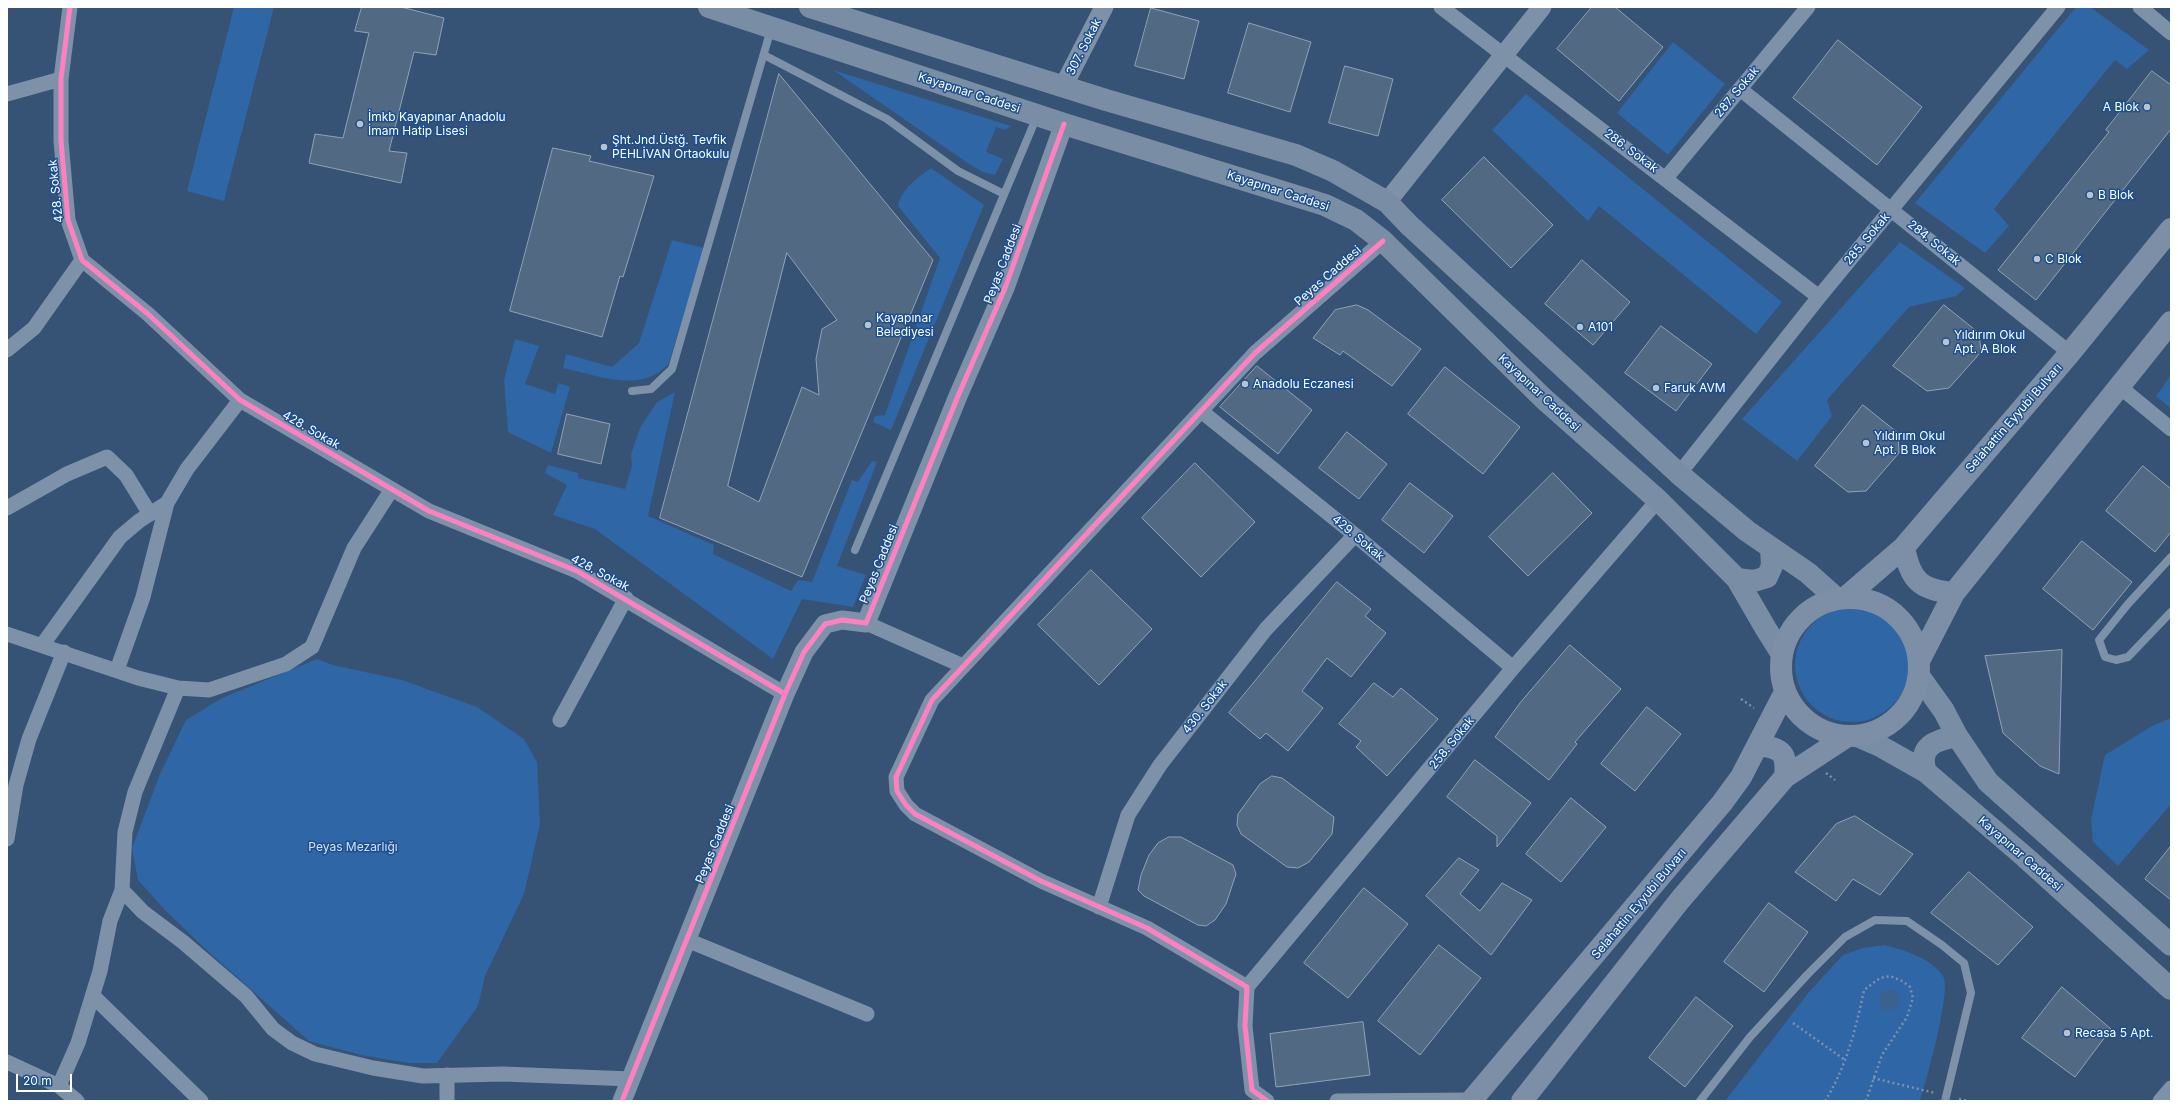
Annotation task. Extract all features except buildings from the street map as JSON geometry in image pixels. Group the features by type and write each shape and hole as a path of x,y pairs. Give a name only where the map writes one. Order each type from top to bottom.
{"main road":[{"name":"Kayapınar Caddesi","path":"709,7 771,29 1037,116 1325,205 1356,220 1383,241 1544,399 1658,500 1737,578 1781,653"},
{"path":"810,7 1064,86 1296,155 1333,171 1387,202 1409,225 1679,474 1747,531 1808,573 1841,598"},
{"name":"Selahattin Eyyubi Bulvarı","path":"1841,598 1904,547 2070,353 2171,229"},
{"path":"2171,322 1954,593 1919,668 1912,698 1898,717 1880,730 1852,736 1827,733 1809,724 1794,710 1785,692 1780,673 1781,653 1789,633 1801,617 1817,605 1841,598 1867,599 1887,608 1903,622 1914,640 1919,668 1957,736 1988,782 2171,945"},
{"path":"1904,547 1907,566 1919,583 1934,591 1954,593"},
{"path":"1737,578 1754,581 1767,576 1772,566 1771,548"},
{"name":"Selahattin Eyyubi Bulvarı","path":"1472,1100 1722,803 1741,776 1785,692"},
{"name":"Kayapınar Caddesi","path":"1852,736 1880,746 1926,772 2025,857 2171,989"},
{"path":"1522,1101 1680,900 1786,777 1852,736"},
{"path":"1926,772 1923,764 1924,754 1930,745 1940,739 1957,736"},
{"path":"1758,745 1772,747 1783,753 1786,762 1786,777"}],"street":[{"name":"428. Sokak","path":"70,7 61,79 61,141 68,220 82,260 148,314 240,400 429,511 577,571 626,598 785,694"},
{"name":"307. Sokak","path":"1064,86 1104,7"},
{"name":"286. Sokak","path":"1441,7 1819,296"},
{"path":"1387,202 1503,54 1542,7"},
{"name":"287. Sokak","path":"1666,178 1808,7"},
{"name":"285. Sokak","path":"1679,474 1819,296 1892,210 2058,7"},
{"path":"2140,7 2171,33"},
{"path":"7,94 61,79"},
{"name":"284. Sokak","path":"1740,89 2070,353"},
{"name":"Peyas Caddesi","path":"622,1101 785,694 804,652 825,624 842,620 866,623 958,396 1005,288 1064,124"},
{"name":"Peyas Caddesi","path":"1099,907 1041,881 915,814 906,805 898,791 896,777 932,700 1255,353 1383,241"},
{"path":"7,350 34,328 82,260"},
{"path":"2120,386 2171,428"},
{"path":"117,670 143,597 167,504 187,470 240,400"},
{"name":"429. Sokak","path":"1201,411 1355,535 1513,668"},
{"path":"7,508 67,474 107,457 126,475 150,514"},
{"path":"7,634 42,644 117,670 178,688 209,690 286,664 312,647 354,548 392,489"},
{"name":"258. Sokak","path":"1247,987 1324,893 1420,782 1513,668 1658,500"},
{"path":"42,644 120,537 150,514 167,504"},
{"name":"430. Sokak","path":"1099,907 1128,815 1160,765 1266,629 1355,535"},
{"path":"560,720 626,598"},
{"path":"866,623 963,666"},
{"path":"7,839 16,786 29,739 64,652"},
{"path":"59,1086 78,1043 92,996 110,921 122,890 125,832 135,792 178,688"},
{"path":"122,890 143,912 183,942 246,996 273,1029 292,1043 315,1054 373,1068 423,1076 503,1074 630,1079"},
{"path":"1099,907 1147,928 1247,987 1245,1026 1252,1090 1267,1101"},
{"path":"687,940 867,1014"},
{"path":"92,996 201,1101"},
{"path":"7,1062 59,1086 77,1101"},
{"path":"447,1075 447,1101"},
{"path":"2160,1101 2171,1088"},
{"path":"1337,1101 1472,1100"}],"lane":[{"path":"632,391 651,389 672,368 771,29"},
{"path":"764,55 887,119 958,171 1004,194"},
{"path":"854,550 1037,116"},
{"path":"2171,557 2128,604 2099,640 2105,657 2116,660 2128,657 2171,612"},
{"path":"1700,1101 1750,1037 1807,974 1845,936 1876,920 1907,921 1942,945 1964,963 1971,993 1946,1098"}],"path":[{"path":"1826,1101 1845,1060 1861,1010 1864,990 1880,978 1890,976 1902,980 1910,987 1913,998 1910,1010 1882,1055 1866,1101"},
{"path":"1793,1022 1845,1060"},
{"path":"1873,1078 1946,1098 1968,1101"}],"green space":[{"path":"234,7 274,7 224,201 187,191"},
{"path":"2076,7 2090,7 2149,50 2127,69 2115,60 1994,209 2009,226 1985,253 1915,203"},
{"path":"1673,42 1725,84 1668,155 1617,113"},
{"path":"833,70 1011,126 1005,130 996,127 986,152 1003,159 995,175 983,172 969,164"},
{"path":"1526,94 1782,302 1756,334 1599,206 1588,221 1492,130"},
{"path":"931,168 984,205 891,430 873,422 875,416 885,415 940,258 898,206 907,189 915,180"},
{"path":"672,240 704,248 669,363 658,373 646,378 633,380 604,378 563,368 566,354 612,367 639,343"},
{"path":"1900,242 1965,288 1956,296 1909,307 1827,400 1832,416 1797,461 1742,419"},
{"path":"515,339 539,346 525,384 555,394 558,383 570,387 551,453 508,432 504,380"},
{"path":"2171,375 2171,409 2156,396"},
{"path":"675,392 648,516 714,545 713,554 791,591 798,580 812,582 852,480 858,482 872,461 877,462 837,566 866,575 853,607 802,599 773,659 595,529 553,515 567,485 545,473 548,465 578,473 578,478 625,489 632,466 631,454 640,428 657,402"},
{"path":"1852,608 1874,613 1892,625 1904,643 1909,665 1904,687 1892,705 1874,717 1852,722 1830,717 1812,705 1800,687 1795,665 1800,643 1812,625 1830,613"},
{"name":"Peyas Mezarlığı","path":"317,659 333,665 402,680 477,707 524,739 537,762 540,824 524,894 485,976 478,1006 437,1063 408,1063 361,1055 309,1041 201,945 164,909 138,880 132,848 160,774 186,720 222,698"},
{"path":"2171,718 2171,804 2118,866 2093,842 2091,819 2105,755 2152,726"},
{"path":"1885,945 1909,952 1932,964 1943,976 1945,985 1941,1017 1920,1101 1725,1101 1809,992 1843,955 1863,948"}],"shaded area":[{"path":"1887,990 1895,990 1900,999 1898,1006 1890,1010 1883,1010 1879,1003 1880,995"}],"cycle path":[{"path":"70,7 61,79 61,141 68,220 82,260 148,314 240,400 429,511 577,571 785,694"},
{"path":"622,1101 785,694 804,652 825,624 842,620 866,623 958,396 1005,288 1064,124"},
{"path":"1267,1101 1252,1090 1245,1026 1247,987 1147,928 1041,881 915,814 906,805 897,791 896,777 932,700 1255,353 1383,241"}],"place":[{"name":"A Blok","path":"2147,107"},
{"name":"İmkb Kayapınar Anadolu İmam Hatip Lisesi","path":"360,124"},
{"name":"Şht.Jnd.Üstğ. Tevfik PEHLİVAN Ortaokulu","path":"604,147"},
{"name":"B Blok","path":"2090,195"},
{"name":"C Blok","path":"2037,259"},
{"name":"Kayapınar Belediyesi","path":"868,325"},
{"name":"A101","path":"1580,327"},
{"name":"Yıldırım Okul Apt. A Blok","path":"1946,342"},
{"name":"Anadolu Eczanesi","path":"1245,384"},
{"name":"Faruk AVM","path":"1656,388"},
{"name":"Yıldırım Okul Apt. B Blok","path":"1866,443"},
{"name":"Recasa 5 Apt.","path":"2067,1033"}]}
